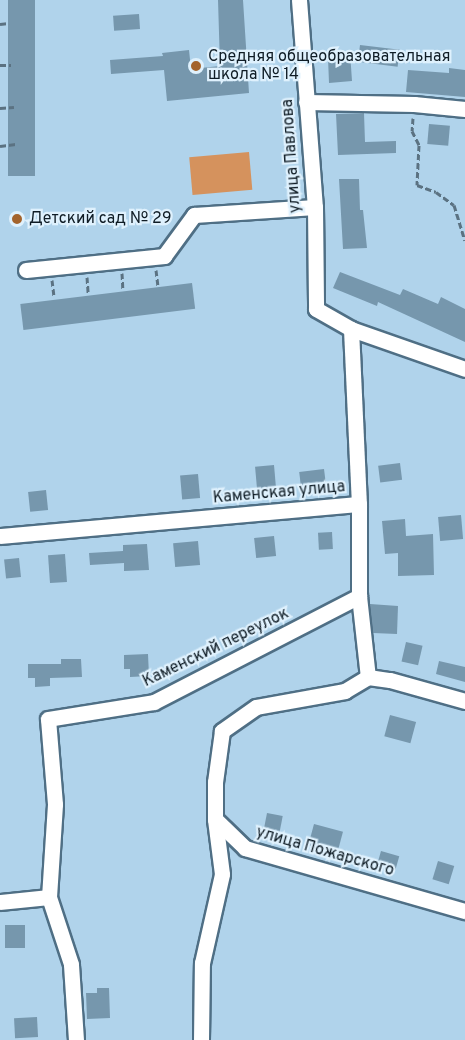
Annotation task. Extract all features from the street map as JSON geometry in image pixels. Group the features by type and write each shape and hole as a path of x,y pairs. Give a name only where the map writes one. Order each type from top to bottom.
{"street":[{"name":"улица Павлова","path":"299,0 315,207 316,309 351,329"},
{"path":"306,102 414,104 465,109"},
{"path":"26,270 164,256 194,215 315,207"},
{"path":"359,504 351,329 465,369"},
{"name":"Каменская улица","path":"0,536 359,504 358,596 368,678"},
{"name":"Каменский переулок","path":"76,1040 71,964 49,897 55,804 48,719 154,702 358,596"},
{"path":"201,1040 202,963 222,874 215,819 215,782 222,731 256,707 345,691 368,678 390,680 465,701"},
{"name":"улица Пожарского","path":"215,819 245,848 465,910"},
{"path":"0,902 49,897"}],"path":[{"path":"0,24 9,23"},
{"path":"0,65 11,65"},
{"path":"414,104 412,131 419,146 417,184 436,192 454,205 465,240"},
{"path":"0,108 14,107"},
{"path":"0,146 16,144"}],"shaded area":[{"path":"249,152 252,190 193,195 189,157"}],"building":[{"path":"8,0 35,0 35,176 8,176"},
{"path":"218,0 243,0 249,93 167,101 164,70 111,74 110,60 163,56 162,53 189,50 191,69 220,66"},
{"path":"139,14 140,29 114,31 113,16"},
{"path":"360,45 400,50 398,67 358,62"},
{"path":"350,52 352,81 329,83 328,58 335,57 335,53"},
{"path":"449,68 465,70 465,97 406,92 408,70 449,73"},
{"path":"364,113 365,142 396,141 396,153 338,155 336,114"},
{"path":"429,124 450,126 448,146 427,144"},
{"path":"339,179 359,179 360,210 363,210 367,248 343,249"},
{"path":"340,272 400,295 403,289 438,304 441,297 465,309 465,342 378,302 377,306 333,288"},
{"path":"192,283 195,309 23,330 20,304"},
{"path":"400,463 402,480 380,483 378,466"},
{"path":"274,465 276,490 257,492 255,467"},
{"path":"324,469 326,486 301,489 299,472"},
{"path":"198,474 200,498 182,499 180,476"},
{"path":"46,490 48,510 30,512 28,492"},
{"path":"461,515 463,539 440,541 438,517"},
{"path":"405,519 406,536 433,534 434,575 398,576 398,553 385,554 382,521"},
{"path":"332,532 333,549 319,550 318,533"},
{"path":"274,536 276,556 256,558 254,538"},
{"path":"198,541 200,565 175,567 173,543"},
{"path":"147,544 149,570 124,571 124,563 90,565 89,553 123,551 123,545"},
{"path":"65,554 67,582 50,583 48,555"},
{"path":"19,558 21,577 6,578 4,560"},
{"path":"370,604 398,606 397,634 373,633"},
{"path":"406,642 423,646 418,665 402,661"},
{"path":"148,654 149,676 130,677 130,669 124,669 124,655"},
{"path":"61,659 81,659 82,677 50,678 50,686 35,687 35,678 28,678 28,664 61,664"},
{"path":"439,661 465,667 465,682 436,674"},
{"path":"390,715 416,722 410,743 384,736"},
{"path":"267,813 283,816 279,835 263,832"},
{"path":"314,824 343,832 337,853 308,845"},
{"path":"381,851 399,856 395,870 377,864"},
{"path":"438,861 454,866 449,884 432,879"},
{"path":"5,925 25,925 25,948 5,948"},
{"path":"97,988 109,988 110,1018 87,1019 86,993 97,993"},
{"path":"37,1017 38,1037 15,1038 14,1018"}],"place":[{"name":"Средняя общеобразовательная школа № 14","path":"196,66"},
{"name":"Детский сад № 29","path":"17,219"}]}
